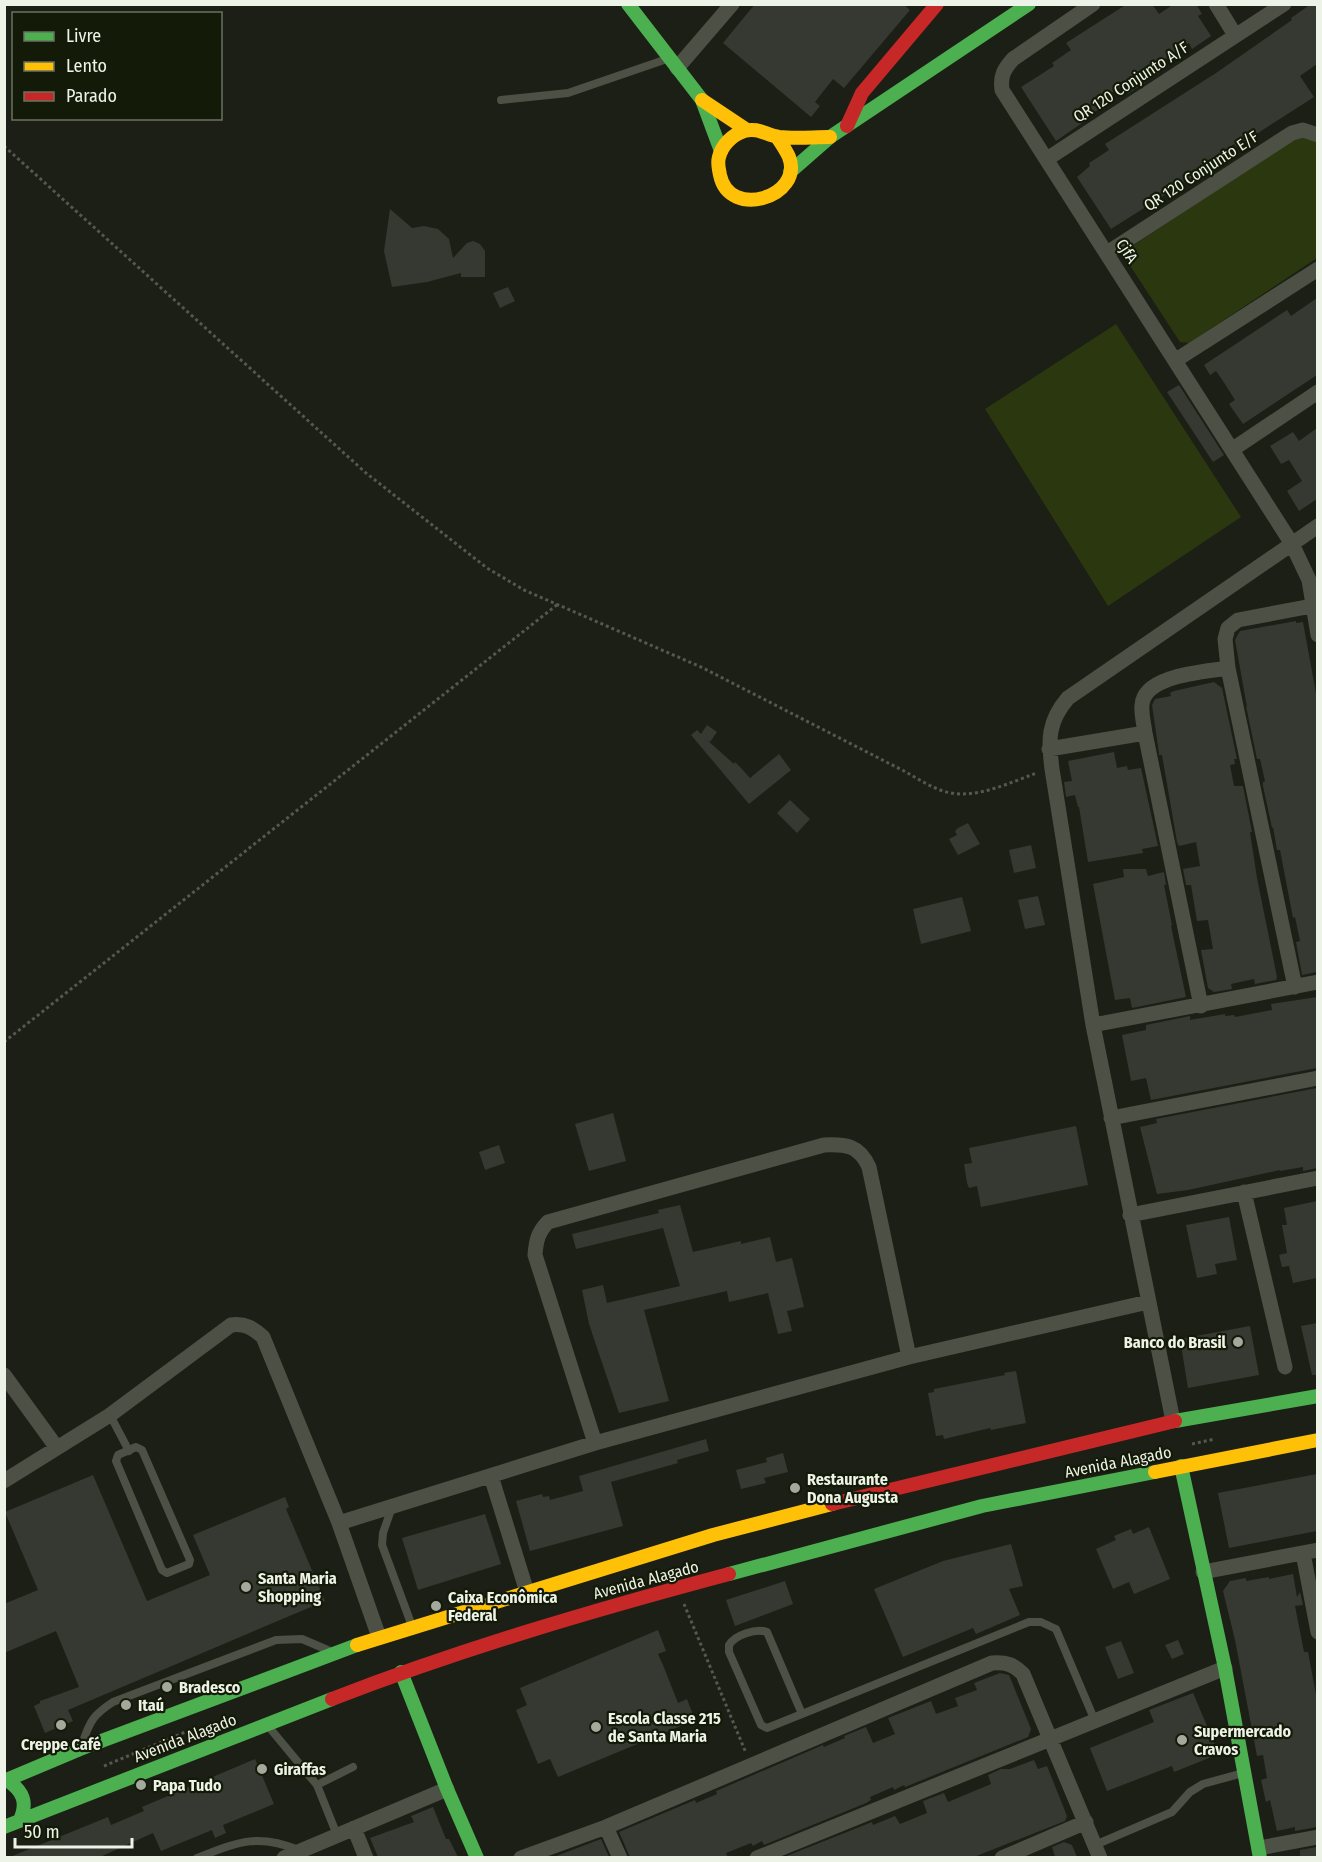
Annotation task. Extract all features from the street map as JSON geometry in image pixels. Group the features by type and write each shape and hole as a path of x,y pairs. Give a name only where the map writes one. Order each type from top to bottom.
{"main road":[{"path":"628,4 702,100 721,151"},
{"path":"847,126 862,93 937,4"},
{"path":"790,172 830,137 1029,4"},
{"path":"999,7 1017,13"},
{"path":"702,100 747,130"},
{"path":"747,130 768,132 777,137 785,147 790,159 790,172 786,184 778,193 756,202 744,200 724,186 719,175 718,163 727,141 747,130"},
{"path":"777,137 830,137"},
{"name":"Avenida Alagado","path":"6,1781 80,1749 379,1637 713,1535 1173,1421 1317,1396"},
{"name":"Avenida Alagado","path":"4,1827 401,1672 591,1611 678,1589 983,1494 1181,1466 1317,1440"},
{"path":"1011,1462 1014,1488"},
{"path":"1181,1466 1225,1668 1259,1853"},
{"path":"972,1472 983,1494"},
{"path":"401,1672 447,1789 477,1857"},
{"path":"6,1781 16,1786 25,1799 25,1812 20,1820"}],"street":[{"path":"673,63 732,4"},
{"name":"CjfA","path":"1093,4 1013,59 1005,68 1001,80 1002,90 1292,544 1312,571 1312,606 1317,635"},
{"path":"1215,4 1235,35"},
{"name":"QR 120 Conjunto A/F","path":"1047,159 1284,4"},
{"name":"QR 120 Conjunto E/F","path":"1107,254 1292,133 1304,130 1317,135"},
{"path":"1176,360 1317,269"},
{"path":"1233,449 1317,392"},
{"path":"1173,1421 1093,1025 1049,749 1050,729 1058,710 1068,698 1317,526"},
{"path":"1295,987 1228,668 1225,639 1228,628 1238,620 1312,606"},
{"path":"1202,1006 1145,733 1142,705 1144,696 1150,687 1162,680 1228,668"},
{"path":"1049,749 1145,733"},
{"path":"1093,1025 1202,1006 1317,982"},
{"path":"1111,1118 1317,1078"},
{"path":"595,1443 535,1255 540,1229 548,1222 813,1148 843,1144 855,1149 863,1155 866,1161 909,1357"},
{"path":"1130,1215 1317,1178"},
{"path":"1244,1192 1284,1367"},
{"path":"339,1523 595,1443 909,1357 1148,1302"},
{"path":"4,1481 110,1415 231,1325 241,1324 254,1329 263,1338 339,1523 379,1637"},
{"path":"4,1375 57,1448"},
{"path":"491,1476 527,1592"},
{"path":"1203,1572 1310,1552 1317,1632"},
{"path":"521,1857 606,1827 992,1663 1014,1665 1023,1674 1049,1740 1098,1851"},
{"path":"757,1857 1225,1668"},
{"path":"284,1857 447,1789"},
{"path":"1002,1857 1086,1822"},
{"path":"606,1827 620,1857"},
{"path":"354,1828 366,1857"},
{"path":"1259,1853 1317,1837"}],"lane":[{"path":"501,100 568,93 673,63"},
{"path":"110,1415 129,1451"},
{"path":"136,1447 142,1450 190,1560 189,1564 167,1573 162,1570 116,1461 118,1455 129,1451 136,1447"},
{"path":"392,1507 383,1533 382,1545 413,1627"},
{"path":"802,1714 767,1632 758,1630 732,1640 729,1652 764,1728 802,1714 1029,1622 1041,1622 1056,1629 1095,1721"},
{"path":"80,1749 88,1726 97,1712 113,1702 276,1640 302,1639 337,1654"},
{"path":"266,1724 317,1785 337,1835"},
{"path":"317,1785 354,1767"},
{"path":"1098,1851 1172,1812 1191,1792 1203,1784 1244,1773"},
{"path":"197,1857 253,1840 279,1842 300,1851"}],"path":[{"path":"4,146 366,473 487,568 524,590 701,667 930,786 951,793 984,791 1052,769"},
{"path":"4,1042 558,604"},
{"path":"678,1589 752,1766"}],"green space":[{"path":"1301,134 1315,139 1317,143 1317,258 1189,343 1180,342 1127,261 1128,249"},
{"path":"1116,324 1241,517 1108,606 985,409"}],"building":[{"path":"755,4 903,4 910,10 844,88 833,79 815,102 820,106 811,117 723,43"},
{"path":"1127,4 1152,4 1159,14 1174,4 1196,4 1202,14 1198,16 1211,36 1192,49 1189,43 1162,61 1167,67 1128,94 1123,86 1103,98 1107,104 1056,141 1021,87 1054,66 1052,63 1071,50 1066,43"},
{"path":"1311,4 1317,4 1317,64 1300,76 1314,97 1236,147 1234,144 1195,170 1198,174 1111,229 1077,177 1090,166 1089,163 1109,150 1105,144 1216,73"},
{"path":"390,209 412,228 424,226 438,229 449,239 453,258 467,243 473,241 480,244 485,251 485,277 461,277 461,273 427,282 392,287 384,251"},
{"path":"508,287 515,301 500,308 493,293"},
{"path":"1317,298 1317,375 1243,424 1229,404 1235,400 1223,381 1216,371 1210,375 1204,365 1287,310 1291,316"},
{"path":"1179,385 1224,455 1213,462 1167,392"},
{"path":"1317,428 1317,499 1299,511 1287,491 1302,481 1289,460 1281,464 1270,446 1293,432 1299,441"},
{"path":"1296,621 1296,623 1303,622 1317,699 1317,972 1302,975 1296,942 1300,941 1295,917 1293,918 1280,850 1277,850 1272,828 1260,759 1257,759 1235,640 1240,631"},
{"path":"1214,682 1222,688 1237,759 1234,759 1235,764 1230,765 1234,786 1243,786 1252,832 1250,832 1257,878 1277,977 1276,980 1255,984 1254,979 1231,984 1232,989 1214,992 1208,988 1201,950 1213,949 1208,920 1197,921 1191,885 1186,885 1183,869 1200,866 1196,842 1179,846 1177,842 1162,755 1159,755 1152,705 1155,699 1171,696 1170,693 1174,691"},
{"path":"707,725 717,732 710,742 707,740 734,764 735,762 750,778 779,754 791,770 749,804 691,735 697,730 701,734"},
{"path":"1114,752 1117,768 1127,766 1128,770 1141,768 1158,846 1142,849 1143,853 1088,862 1075,795 1066,797 1064,782 1072,781 1068,761"},
{"path":"790,800 810,819 797,833 777,813"},
{"path":"968,823 980,844 958,855 949,839 957,835 955,831 958,828"},
{"path":"1031,845 1036,868 1014,873 1009,850"},
{"path":"1123,869 1146,869 1148,876 1164,872 1171,926 1186,997 1132,1008 1130,998 1115,1000 1093,884 1124,877"},
{"path":"1038,896 1045,925 1025,929 1018,900"},
{"path":"962,897 971,931 921,944 913,909"},
{"path":"1317,997 1317,1068 1151,1100 1146,1078 1131,1081 1122,1035 1146,1030 1146,1025 1190,1016 1190,1020 1225,1014 1225,1016 1234,1015 1235,1017 1272,1010 1271,1004"},
{"path":"1317,1088 1317,1168 1303,1171 1303,1167 1280,1170 1188,1190 1157,1194 1140,1127 1157,1123 1156,1119"},
{"path":"613,1113 626,1161 589,1171 575,1124"},
{"path":"1076,1126 1088,1185 981,1207 977,1186 969,1188 967,1183 964,1164 972,1163 969,1148"},
{"path":"499,1145 505,1163 485,1170 479,1152"},
{"path":"1317,1201 1317,1278 1293,1283 1289,1266 1282,1267 1279,1255 1287,1253 1282,1225 1287,1225 1284,1208"},
{"path":"680,1205 693,1252 770,1237 776,1262 792,1258 804,1307 787,1311 792,1331 778,1334 768,1293 729,1302 727,1291 644,1310 669,1401 619,1413 589,1324 582,1290 603,1285 607,1303 680,1286 663,1228 576,1249 572,1234 659,1213 658,1210"},
{"path":"1229,1217 1237,1260 1215,1264 1217,1274 1197,1278 1186,1225"},
{"path":"1317,1323 1317,1375 1312,1375 1301,1326"},
{"path":"1250,1326 1259,1375 1188,1388 1180,1339"},
{"path":"1016,1371 1026,1423 991,1430 990,1428 944,1439 943,1435 936,1436 928,1393 934,1392 934,1389"},
{"path":"706,1439 709,1451 677,1460 678,1463 611,1482 623,1526 530,1551 516,1501 542,1494 543,1497 549,1496 550,1500 583,1491 579,1476"},
{"path":"783,1453 788,1472 764,1478 766,1483 741,1489 736,1470 767,1462 766,1458"},
{"path":"1317,1474 1317,1531 1229,1548 1218,1493"},
{"path":"93,1475 147,1601 210,1575 193,1535 285,1497 289,1507 286,1509 325,1601 68,1710 73,1721 45,1733 34,1706 40,1701 79,1687 56,1631 4,1653 4,1604 38,1590 5,1512"},
{"path":"485,1514 501,1564 418,1590 402,1538"},
{"path":"1149,1527 1170,1579 1134,1594 1129,1582 1113,1589 1096,1549 1116,1540 1114,1536 1131,1529 1133,1534"},
{"path":"1011,1544 1023,1586 1009,1589 1020,1615 976,1634 973,1628 903,1657 874,1589 943,1561"},
{"path":"1293,1574 1297,1597 1300,1592 1303,1605 1295,1606 1304,1652 1308,1652 1317,1700 1317,1827 1295,1831 1295,1827 1277,1831 1270,1800 1266,1802 1261,1780 1267,1778 1263,1755 1257,1756 1235,1640 1223,1591 1230,1581 1246,1578 1246,1581 1269,1577 1269,1579"},
{"path":"785,1581 793,1604 735,1626 726,1600"},
{"path":"658,1630 666,1651 658,1654 678,1703 687,1699 695,1720 558,1777 550,1759 538,1764 516,1710 527,1705 520,1688"},
{"path":"1178,1640 1184,1654 1172,1659 1165,1645"},
{"path":"1121,1641 1134,1673 1118,1679 1105,1647"},
{"path":"1000,1673 1009,1675 1031,1729 1028,1737 905,1787 904,1785 894,1790 893,1787 870,1797 871,1800 866,1803 764,1845 762,1841 753,1846 751,1843 726,1853 728,1857 630,1857 619,1832 695,1800 696,1803 717,1794 716,1791 823,1745 824,1747 866,1727 873,1743 895,1734 888,1718 931,1701 936,1714 958,1706 955,1698 977,1690 974,1683"},
{"path":"1193,1693 1219,1754 1174,1772 1172,1766 1107,1791 1090,1748 1154,1722 1149,1710"},
{"path":"255,1759 274,1804 223,1825 226,1833 215,1838 212,1830 161,1851 153,1833 100,1857 10,1857 108,1817 111,1825 144,1811 142,1807"},
{"path":"1034,1760 1038,1769 1047,1766 1067,1816 1065,1821 974,1857 784,1857 872,1822 873,1825 895,1816 900,1824 927,1813 923,1801 944,1793 948,1802 991,1784 988,1775"},
{"path":"433,1807 446,1839 449,1839 458,1857 378,1857 370,1838 414,1822 411,1816"},
{"path":"601,1839 609,1857 554,1857 572,1850"},
{"path":"1064,1842 1072,1845 1077,1857 1055,1857 1052,1847"},
{"path":"1317,1847 1317,1857 1300,1857 1300,1850"}],"traffic: fast":[{"path":"628,4 702,100 721,151"},
{"path":"790,172 830,137 1029,4"},
{"path":"1175,1421 1318,1396"},
{"path":"1181,1466 1225,1668 1260,1858"},
{"path":"729,1574 982,1506 1155,1472"},
{"path":"4,1781 80,1749 357,1645"},
{"path":"401,1672 477,1858"},
{"path":"4,1827 332,1699"},
{"path":"7,1780 17,1788 24,1802 20,1820"}],"traffic: slow":[{"path":"702,100 747,130"},
{"path":"777,137 789,157 791,171 786,183 776,192 764,198 750,200 737,197 726,189 720,175 719,157 725,145 740,133 754,130 779,137 830,137"},
{"path":"1155,1472 1318,1440"},
{"path":"357,1645 713,1535 832,1504"}],"traffic: jam":[{"path":"847,126 862,93 937,4"},
{"path":"832,1504 1175,1421"},
{"path":"332,1699 429,1663 528,1631 729,1574"}],"place":[{"name":"Banco do Brasil","path":"1238,1342"},
{"name":"Restaurante Dona Augusta","path":"795,1488"},
{"name":"Santa Maria Shopping","path":"246,1587"},
{"name":"Caixa Econômica Federal","path":"436,1606"},
{"name":"Bradesco","path":"167,1687"},
{"name":"Itaú","path":"126,1705"},
{"name":"Creppe Café","path":"61,1725"},
{"name":"Escola Classe 215 de Santa Maria","path":"596,1727"},
{"name":"Supermercado Cravos","path":"1182,1740"},
{"name":"Giraffas","path":"262,1769"},
{"name":"Papa Tudo","path":"141,1785"}]}
